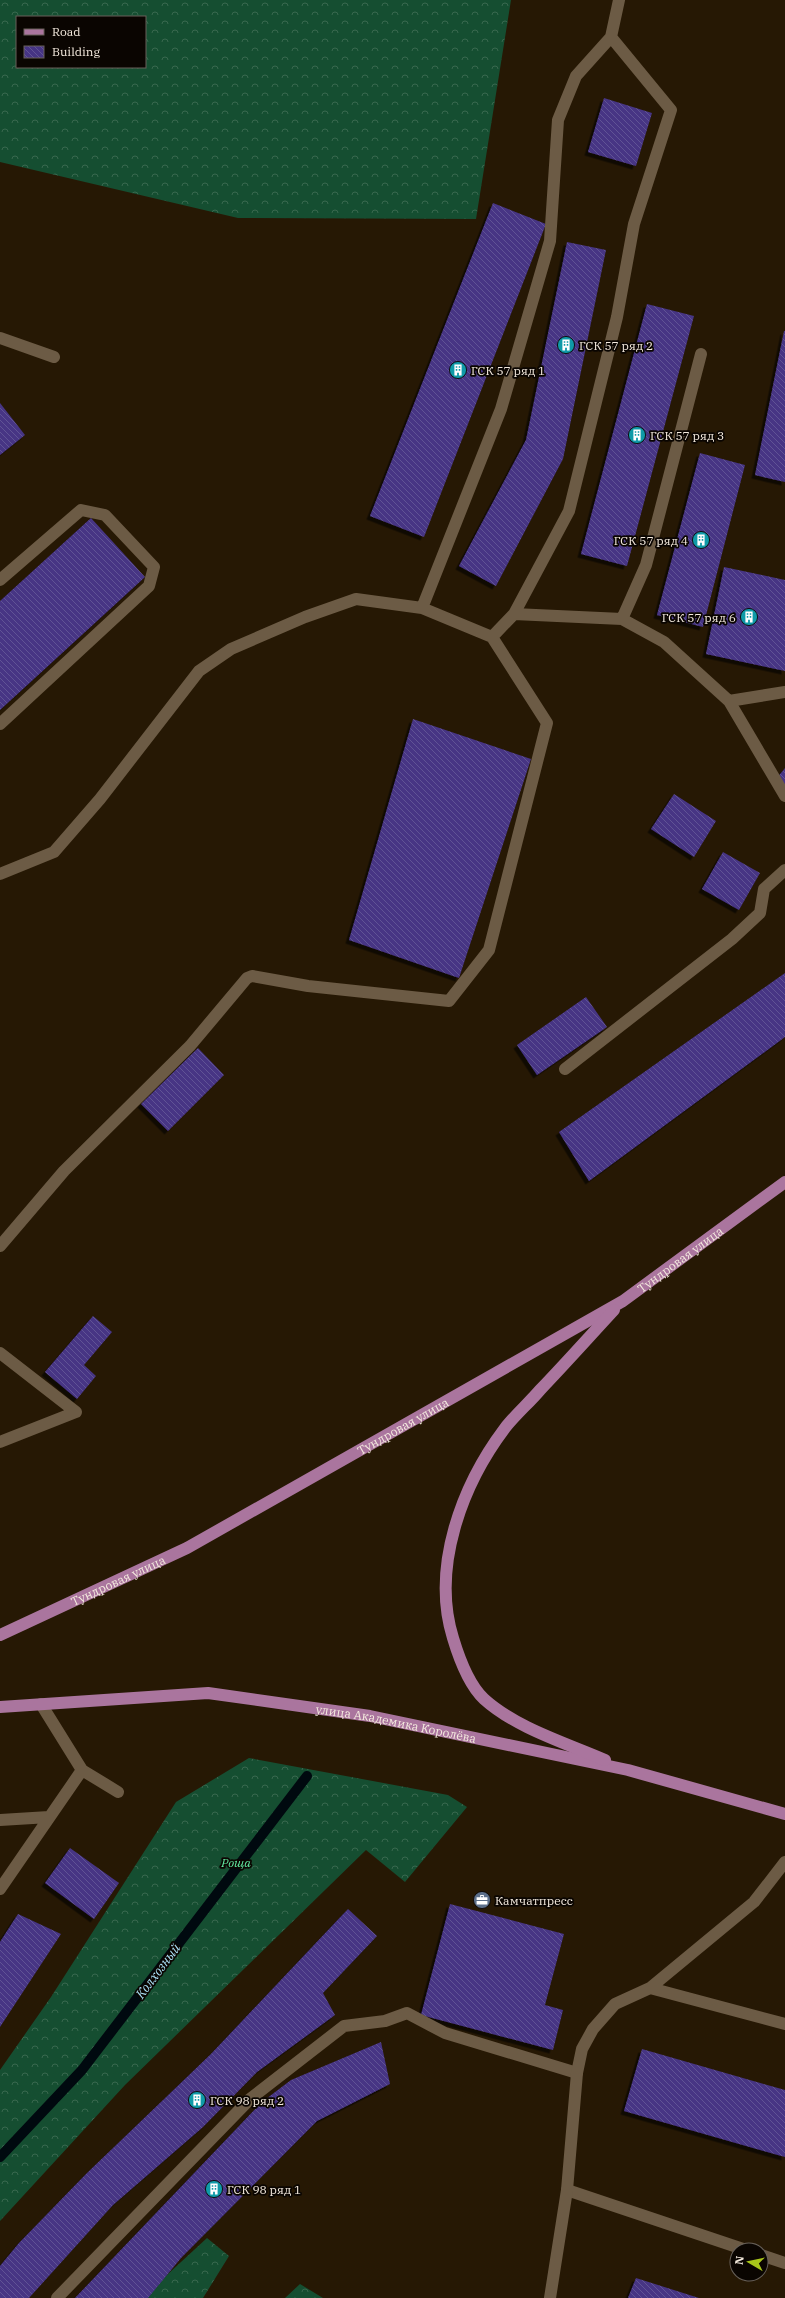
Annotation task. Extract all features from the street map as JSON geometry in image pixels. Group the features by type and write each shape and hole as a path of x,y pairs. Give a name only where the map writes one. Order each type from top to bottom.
{"main road":[{"name":"Тундровая улица","path":"0,1635 187,1548 623,1301 785,1182"},
{"path":"623,1301 505,1428 483,1464 458,1516 449,1555 444,1590 448,1624 457,1651 469,1677 483,1698 506,1716 628,1770"},
{"name":"улица Академика Королёва","path":"0,1707 208,1693 370,1716 628,1770 785,1814"}],"street":[{"path":"422,608 501,409 550,241 558,120 576,76 611,37 619,0"},
{"path":"492,637 514,614 569,511 617,317 634,224 671,110 611,37"},
{"path":"0,338 54,357"},
{"path":"622,619 646,565 701,354"},
{"path":"0,580 81,510 105,514 154,567 149,586 0,724"},
{"path":"0,874 54,852 100,799 199,671 231,649 304,617 356,598 422,608 492,637 547,722 489,950 449,1000 308,986 252,976 247,978 190,1046 64,1171 0,1246"},
{"path":"514,614 622,619 664,642 729,701 785,796"},
{"path":"729,701 785,692"},
{"path":"564,1069 732,939 760,913 764,888 785,870"},
{"path":"0,1353 76,1412 0,1442"},
{"path":"40,1704 82,1770 118,1792"},
{"path":"0,1889 82,1770"},
{"path":"0,1820 49,1817"},
{"path":"550,2298 567,2190 577,2072 582,2049 593,2028 604,2014 615,2004 650,1988 754,1902 785,1862"},
{"path":"650,1988 785,2024"},
{"path":"57,2298 250,2099 344,2026 385,2022 407,2013 445,2033 577,2072"},
{"path":"567,2190 729,2244"},
{"path":"769,2258 785,2263"}],"green space":[{"path":"0,0 511,0 476,219 238,218 0,162"},
{"name":"Роща","path":"249,1758 448,1795 467,1807 405,1882 366,1850 125,2085 0,2221 0,2070 51,1997 176,1802"},
{"path":"207,2238 229,2256 203,2298 142,2298"},
{"path":"300,2284 323,2298 285,2298"}],"building":[{"path":"604,98 652,113 636,166 588,152"},
{"name":"ГСК 57 ряд 1","path":"493,203 546,224 424,537 370,516"},
{"name":"ГСК 57 ряд 2","path":"567,242 606,250 563,459 496,586 459,566 526,440"},
{"name":"ГСК 57 ряд 3","path":"647,304 694,316 627,566 581,554"},
{"path":"785,331 785,482 755,475"},
{"path":"0,403 25,435 0,455"},
{"name":"ГСК 57 ряд 4","path":"700,453 745,465 703,627 657,615"},
{"path":"91,518 145,577 0,710 0,601"},
{"name":"ГСК 57 ряд 6","path":"724,567 785,580 785,671 706,654"},
{"path":"413,719 531,759 459,978 349,940"},
{"path":"785,768 785,785 777,778"},
{"path":"674,794 716,821 694,857 651,829"},
{"path":"723,852 760,873 739,910 702,889"},
{"path":"785,973 785,1037 589,1181 559,1132"},
{"path":"586,997 607,1027 537,1075 517,1045"},
{"path":"198,1048 224,1075 168,1131 141,1104"},
{"path":"93,1316 112,1332 84,1365 96,1376 77,1399 45,1372"},
{"path":"70,1848 119,1883 94,1919 45,1883"},
{"path":"450,1904 564,1934 545,2005 563,2010 553,2050 421,2015"},
{"name":"ГСК 98 ряд 2","path":"348,1909 377,1936 323,1993 335,2015 257,2072 203,2127 113,2205 29,2298 0,2298 0,2266 19,2243 87,2173 211,2054"},
{"path":"18,1914 61,1934 0,2027 0,1942"},
{"name":"ГСК 98 ряд 1","path":"381,2042 390,2084 317,2121 181,2258 148,2298 75,2298 262,2102 291,2080"},
{"path":"642,2049 785,2090 785,2157 624,2111"},
{"path":"636,2278 699,2298 628,2298"}],"waterway":[{"name":"Колхозный","path":"0,2157 82,2070 307,1776"}],"place":[{"name":"ГСК 57 ряд 2","path":"566,345"},
{"name":"ГСК 57 ряд 1","path":"458,370"},
{"name":"ГСК 57 ряд 3","path":"637,435"},
{"name":"ГСК 57 ряд 4","path":"701,540"},
{"name":"ГСК 57 ряд 6","path":"749,617"},
{"name":"Камчатпресс","path":"482,1900"},
{"name":"ГСК 98 ряд 2","path":"197,2100"},
{"name":"ГСК 98 ряд 1","path":"214,2189"}]}
